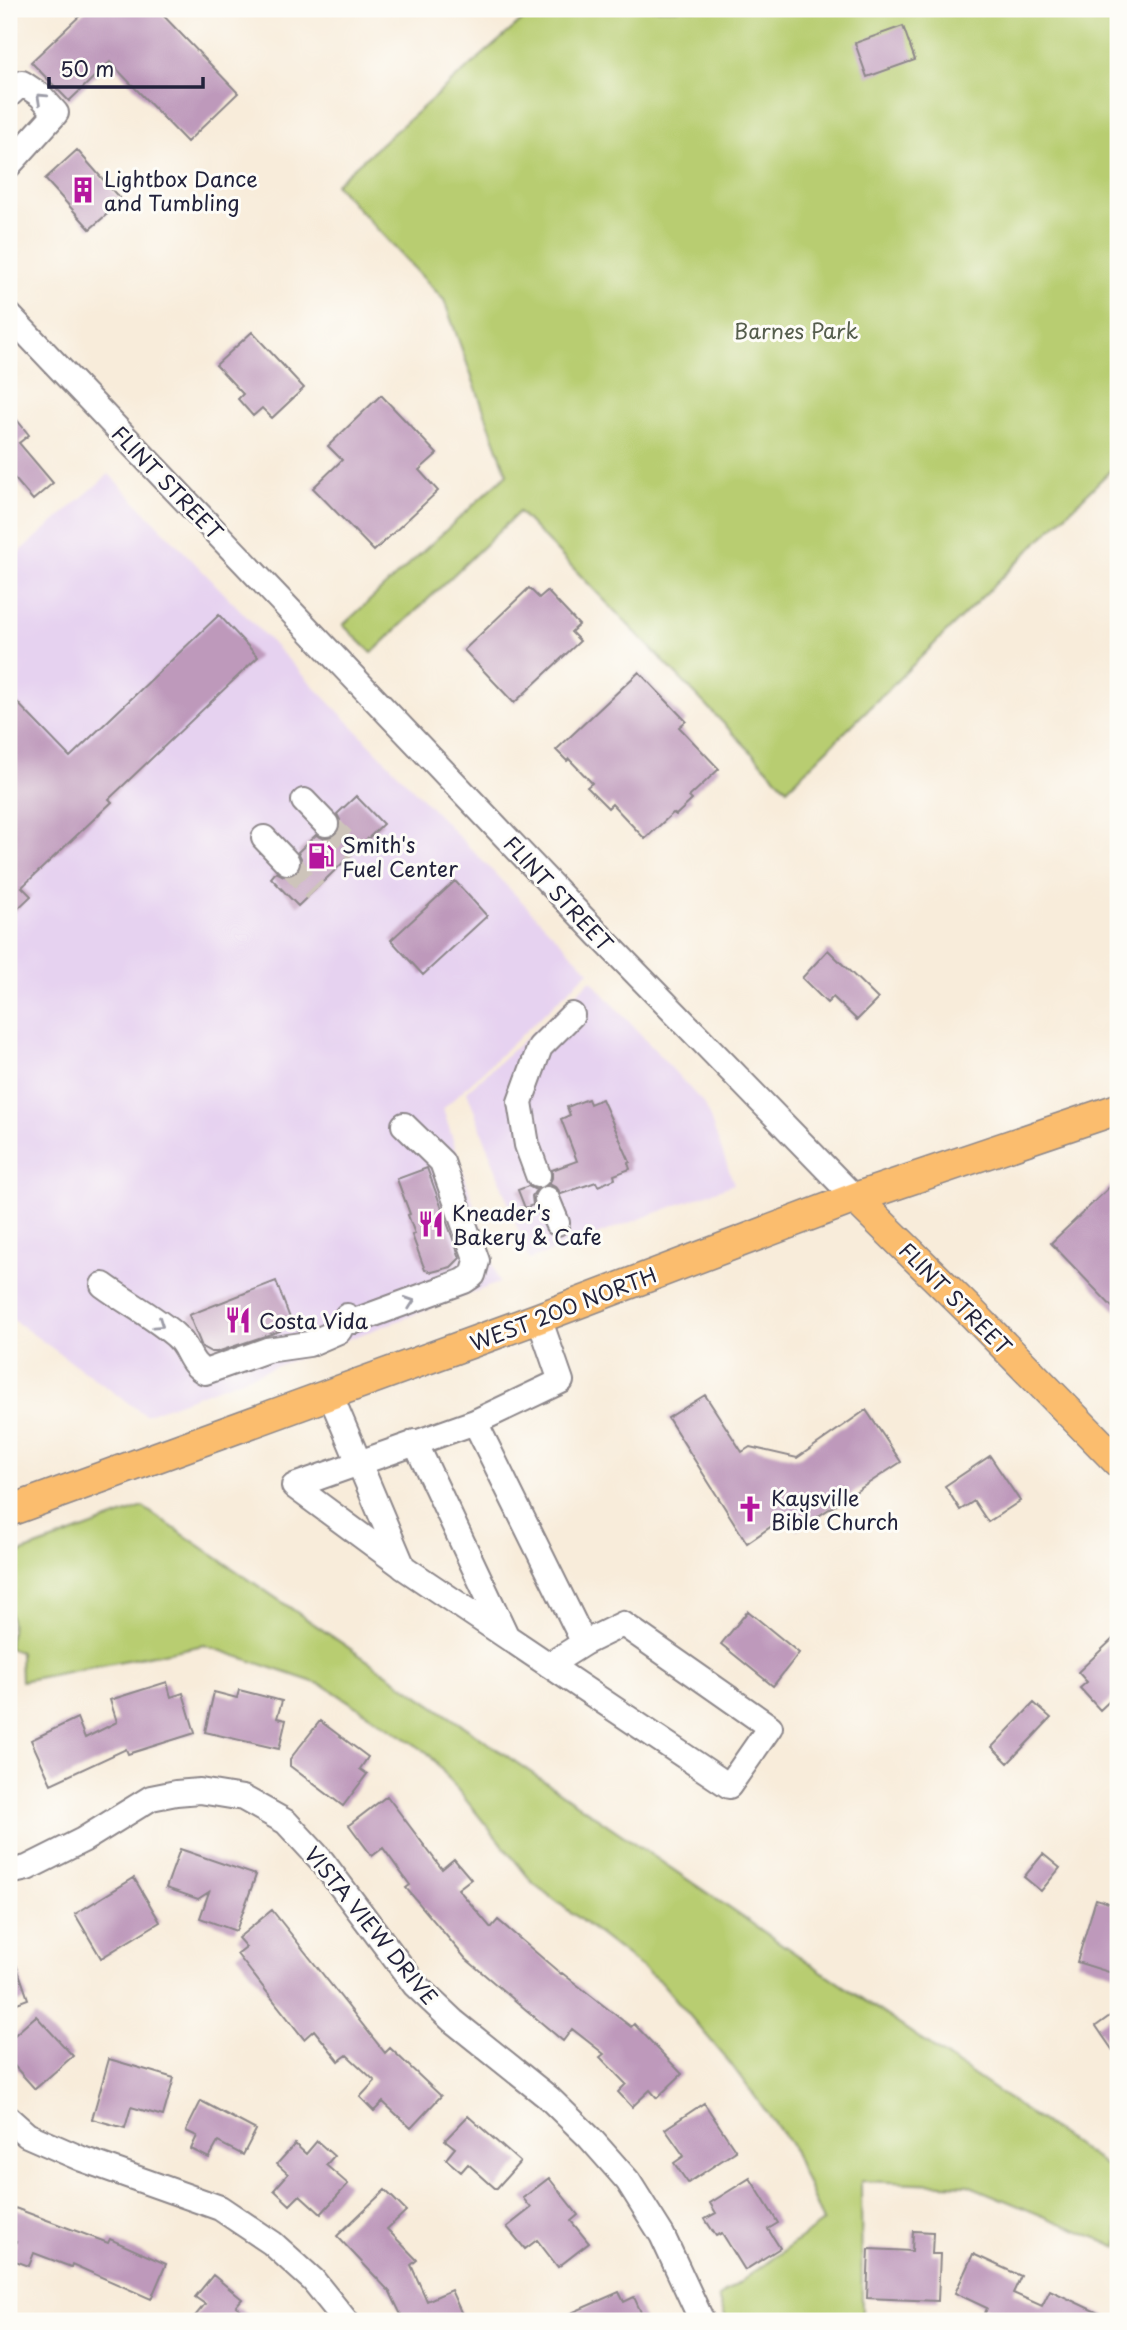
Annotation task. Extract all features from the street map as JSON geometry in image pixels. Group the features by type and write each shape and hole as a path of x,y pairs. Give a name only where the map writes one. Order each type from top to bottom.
{"main road":[{"name":"WEST 200 NORTH","path":"9,1511 539,1318 855,1198 1118,1109"},
{"name":"FLINT STREET","path":"855,1198 1118,1462"}],"street":[{"path":"9,95 22,83 40,95 56,113 9,165"},
{"name":"FLINT STREET","path":"9,315 599,935 855,1198"},
{"path":"304,801 326,824"},
{"path":"264,838 287,862"},
{"path":"538,1175 527,1146 520,1102 540,1047 572,1015"},
{"path":"103,1285 177,1336 194,1366 205,1372 267,1350 309,1344 340,1331 347,1316 355,1321 464,1281 473,1275 477,1261 442,1162 404,1125"},
{"path":"547,1199 557,1223"},
{"path":"539,1318 561,1381 475,1422 294,1486 403,1567 729,1786 770,1727 623,1624 584,1643 549,1665"},
{"path":"330,1394 403,1567"},
{"path":"475,1422 584,1643"},
{"path":"415,1442 507,1637"},
{"name":"VISTA VIEW DRIVE","path":"9,1872 27,1868 83,1840 151,1798 176,1793 200,1791 243,1798 286,1822 321,1861 415,1985 453,2021 550,2098 628,2181 662,2235 702,2321"},
{"path":"9,2119 27,2135 82,2159 220,2208 272,2243 313,2280 346,2321"}],"shaded area":[{"path":"109,474 589,971 443,1109 499,1283 145,1415 9,1317 9,561"},
{"path":"591,980 705,1105 734,1184 529,1260 467,1091"}],"green space":[{"name":"Barnes Park","path":"535,9 1118,9 1118,463 787,789 519,512 372,653 343,625 507,474 444,300 335,184"},
{"path":"143,1507 1118,2174 1118,2247 968,2185 861,2181 862,2321 727,2321 718,2298 823,2222 791,2145 730,2063 662,1983 533,1883 428,1753 325,1686 204,1645 21,1681 20,1652 9,1648 12,1626 9,1557"}],"building":[{"path":"87,9 157,9 238,93 187,142 110,62 69,101 31,62"},
{"path":"903,26 915,60 867,77 855,43"},
{"name":"Lightbox Dance and Tumbling","path":"77,150 122,201 90,229 45,179"},
{"path":"252,332 304,388 272,418 262,408 253,416 238,399 243,394 216,365"},
{"path":"381,395 437,454 419,470 438,491 374,551 313,488 342,460 328,446"},
{"path":"9,410 29,435 19,443 53,483 33,500 9,472"},
{"path":"529,588 539,598 547,591 579,625 571,632 580,641 514,703 464,650"},
{"path":"219,615 258,657 109,799 112,802 22,887 31,896 9,917 9,694 70,757"},
{"path":"639,672 686,721 679,727 719,769 689,797 692,800 676,815 673,813 645,839 612,804 608,808 587,787 592,783 569,759 567,761 556,750"},
{"name":"Smith's Fuel Center","path":"356,796 383,824 298,906 271,878 276,872 290,877 297,873 301,865 298,852 316,835 329,839 336,835 340,827 337,814"},
{"path":"455,881 487,916 423,975 391,940"},
{"path":"828,950 878,999 857,1020 833,997 827,1003 802,978"},
{"path":"588,1099 590,1104 602,1099 630,1162 630,1169 614,1175 615,1179 598,1186 596,1182 561,1194 549,1184 552,1170 577,1161 561,1119 570,1115 567,1107"},
{"name":"Kneader's Bakery & Cafe","path":"427,1168 460,1258 451,1267 432,1272 425,1270 412,1235 415,1234 408,1215 410,1214 397,1179"},
{"path":"1118,1179 1118,1313 1051,1243"},
{"path":"528,1186 536,1190 532,1196 533,1205 525,1208 518,1190"},
{"path":"276,1281 291,1321 277,1327 280,1331 217,1352 202,1347 189,1315"},
{"path":"705,1395 742,1452 750,1447 797,1458 866,1410 901,1462 797,1530 788,1515 747,1543 668,1418"},
{"path":"990,1456 1020,1501 988,1522 974,1501 960,1510 945,1486"},
{"path":"748,1611 799,1653 773,1686 721,1644"},
{"path":"1118,1634 1118,1693 1100,1710 1080,1688 1087,1682 1078,1672"},
{"path":"167,1682 171,1697 183,1693 195,1733 128,1754 126,1749 51,1784 31,1740 77,1718 85,1738 117,1722 110,1700"},
{"path":"239,1690 282,1701 277,1718 286,1720 279,1749 205,1732 214,1692 237,1698"},
{"path":"1034,1703 1051,1718 1008,1763 992,1747"},
{"path":"320,1721 368,1757 360,1769 367,1774 343,1806 290,1766 290,1759"},
{"path":"387,1796 442,1869 454,1859 471,1879 458,1889 491,1928 498,1920 561,1974 631,2027 634,2024 682,2074 657,2098 650,2090 632,2107 618,2092 626,2084 600,2057 604,2054 572,2029 563,2041 466,1959 406,1888 410,1885 383,1848 372,1856 349,1825"},
{"path":"180,1849 256,1875 236,1931 200,1918 209,1892 198,1899 166,1888"},
{"path":"1043,1854 1060,1868 1041,1891 1024,1877"},
{"path":"134,1878 160,1922 101,1958 75,1914"},
{"path":"1096,1899 1118,1906 1118,1975 1077,1962"},
{"path":"272,1910 385,2053 390,2048 441,2096 411,2128 383,2102 374,2111 360,2097 375,2081 347,2055 339,2061 314,2030 304,2039 237,1954 246,1947 238,1938"},
{"path":"9,1950 28,1999 9,2006"},
{"path":"1118,2010 1118,2058 1096,2026"},
{"path":"36,2016 73,2056 35,2089 9,2060 9,2040"},
{"path":"109,2059 174,2078 163,2116 131,2107 125,2128 92,2119"},
{"path":"201,2101 256,2130 243,2155 218,2142 209,2158 191,2149 197,2136 186,2131"},
{"path":"704,2103 736,2151 688,2183 674,2163 684,2156 665,2129"},
{"path":"468,2116 520,2162 496,2189 468,2164 461,2172 446,2159 455,2148 445,2140"},
{"path":"317,2141 334,2156 326,2165 348,2184 321,2214 300,2195 290,2205 274,2190 288,2174 277,2164 295,2144 306,2154"},
{"path":"549,2178 578,2215 571,2221 589,2243 558,2267 537,2240 525,2249 507,2227 531,2208 523,2198"},
{"path":"750,2178 778,2223 768,2229 780,2248 745,2270 722,2233 716,2236 705,2219 716,2213 710,2203"},
{"path":"385,2190 406,2211 387,2229 417,2260 411,2265 427,2301 451,2290 465,2321 404,2321 390,2292 337,2236"},
{"path":"15,2208 108,2243 110,2239 166,2264 151,2299 72,2264 71,2267 34,2253 29,2266 10,2259 16,2242 9,2239 9,2226"},
{"path":"913,2231 933,2232 932,2254 940,2254 938,2301 867,2298 869,2249 912,2251"},
{"path":"973,2254 1021,2276 1013,2293 1042,2306 1050,2290 1115,2321 996,2321 984,2316 987,2308 955,2293"},
{"path":"213,2275 242,2299 236,2306 256,2321 191,2321 205,2304 195,2297"},
{"path":"619,2292 624,2302 634,2297 645,2321 553,2321"}],"tunnel":[{"path":"326,824 356,851"},
{"path":"287,862 315,891"}],"place":[{"name":"Lightbox Dance and Tumbling","path":"83,190"},
{"name":"Smith's Fuel Center","path":"321,856"},
{"name":"Kneader's Bakery & Cafe","path":"431,1224"},
{"name":"Costa Vida","path":"238,1320"},
{"name":"Kaysville Bible Church","path":"750,1509"}]}
